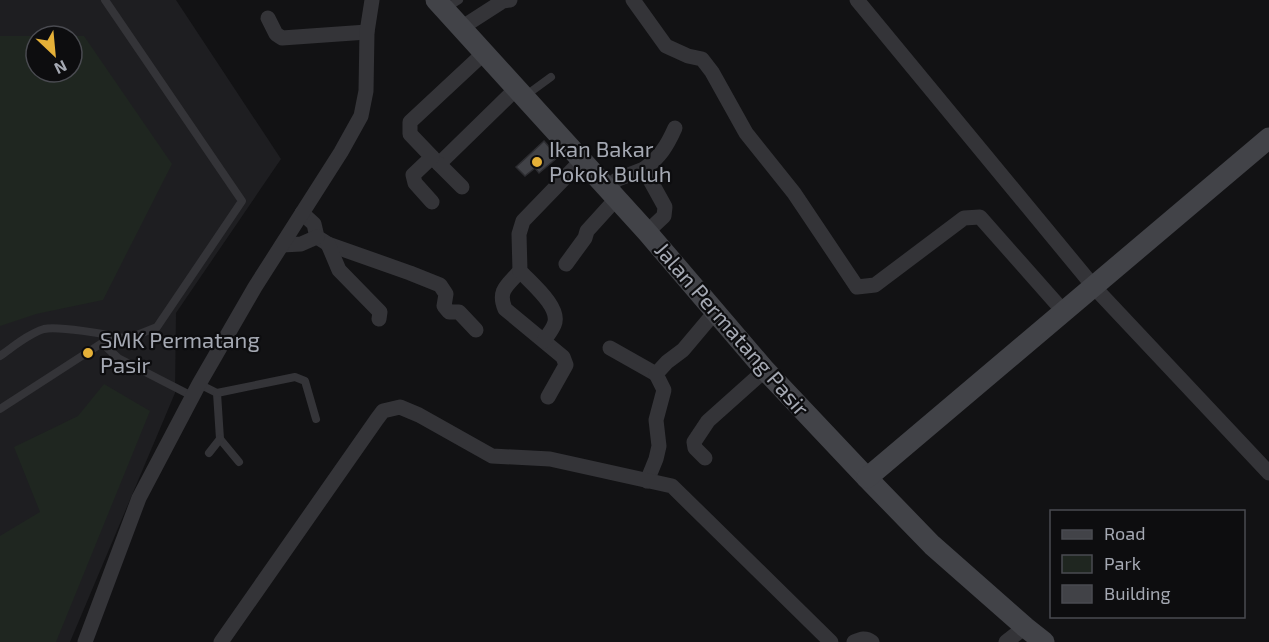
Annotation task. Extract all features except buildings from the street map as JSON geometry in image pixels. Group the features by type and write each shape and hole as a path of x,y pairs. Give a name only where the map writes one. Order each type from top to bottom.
{"main road":[{"name":"Jalan Permatang Pasir","path":"447,3 461,27 483,54 647,232 765,370 932,545 1044,642"},
{"path":"867,478 1269,138"}],"street":[{"path":"85,642 140,498 196,390 255,287 361,116 366,91 367,32 372,0"},
{"path":"461,27 503,1 510,0"},
{"path":"633,0 666,46 688,56 702,59 712,72 746,133 794,193 857,287 874,285 964,218 980,217 1064,312"},
{"path":"857,0 1094,287 1269,473"},
{"path":"268,18 276,34 282,38 367,32"},
{"path":"462,187 410,134 410,122 483,54"},
{"path":"432,202 415,183 413,175 436,160 520,93"},
{"path":"566,264 585,238 618,179 644,169 656,159 667,146 675,128"},
{"path":"544,341 555,324 556,315 551,304 520,271 519,234 523,221 581,161"},
{"path":"644,169 665,207 664,216 647,232"},
{"path":"302,213 314,224 339,270 380,312 379,319"},
{"path":"282,245 322,241 440,285 446,294 444,306 449,312 459,312 476,330"},
{"path":"520,271 502,291 500,298 505,309 563,357 566,364 548,397"},
{"path":"657,374 667,362 683,350 715,312"},
{"path":"610,348 657,374 664,390 656,420 659,446 647,481"},
{"path":"705,458 695,448 694,442 708,421 765,370"},
{"path":"221,642 384,411 400,407 419,415 492,456 550,459 672,486 831,642"},
{"path":"1006,642 1025,627"},
{"path":"854,642 868,639 872,642"}],"lane":[{"path":"0,409 102,343 127,339 157,327 242,201 105,0"},
{"path":"520,93 551,76"},
{"path":"0,356 24,339 45,329 100,333 127,339"},
{"path":"102,343 118,358 196,390 217,393 295,377 305,381 316,419"},
{"path":"217,393 220,439 239,462"},
{"path":"209,453 220,439"}],"shaded area":[{"name":"SMK Permatang Pasir","path":"0,0 176,0 281,159 176,313 175,393 70,642 0,642"}],"green space":[{"path":"0,36 24,36 24,84 84,84 84,36 172,164 103,300 36,314 0,326"},
{"path":"104,384 150,411 56,642 0,642 0,536 40,512 14,447 78,416"}],"place":[{"name":"Ikan Bakar Pokok Buluh","path":"537,162"},
{"name":"SMK Permatang Pasir","path":"88,353"}]}
